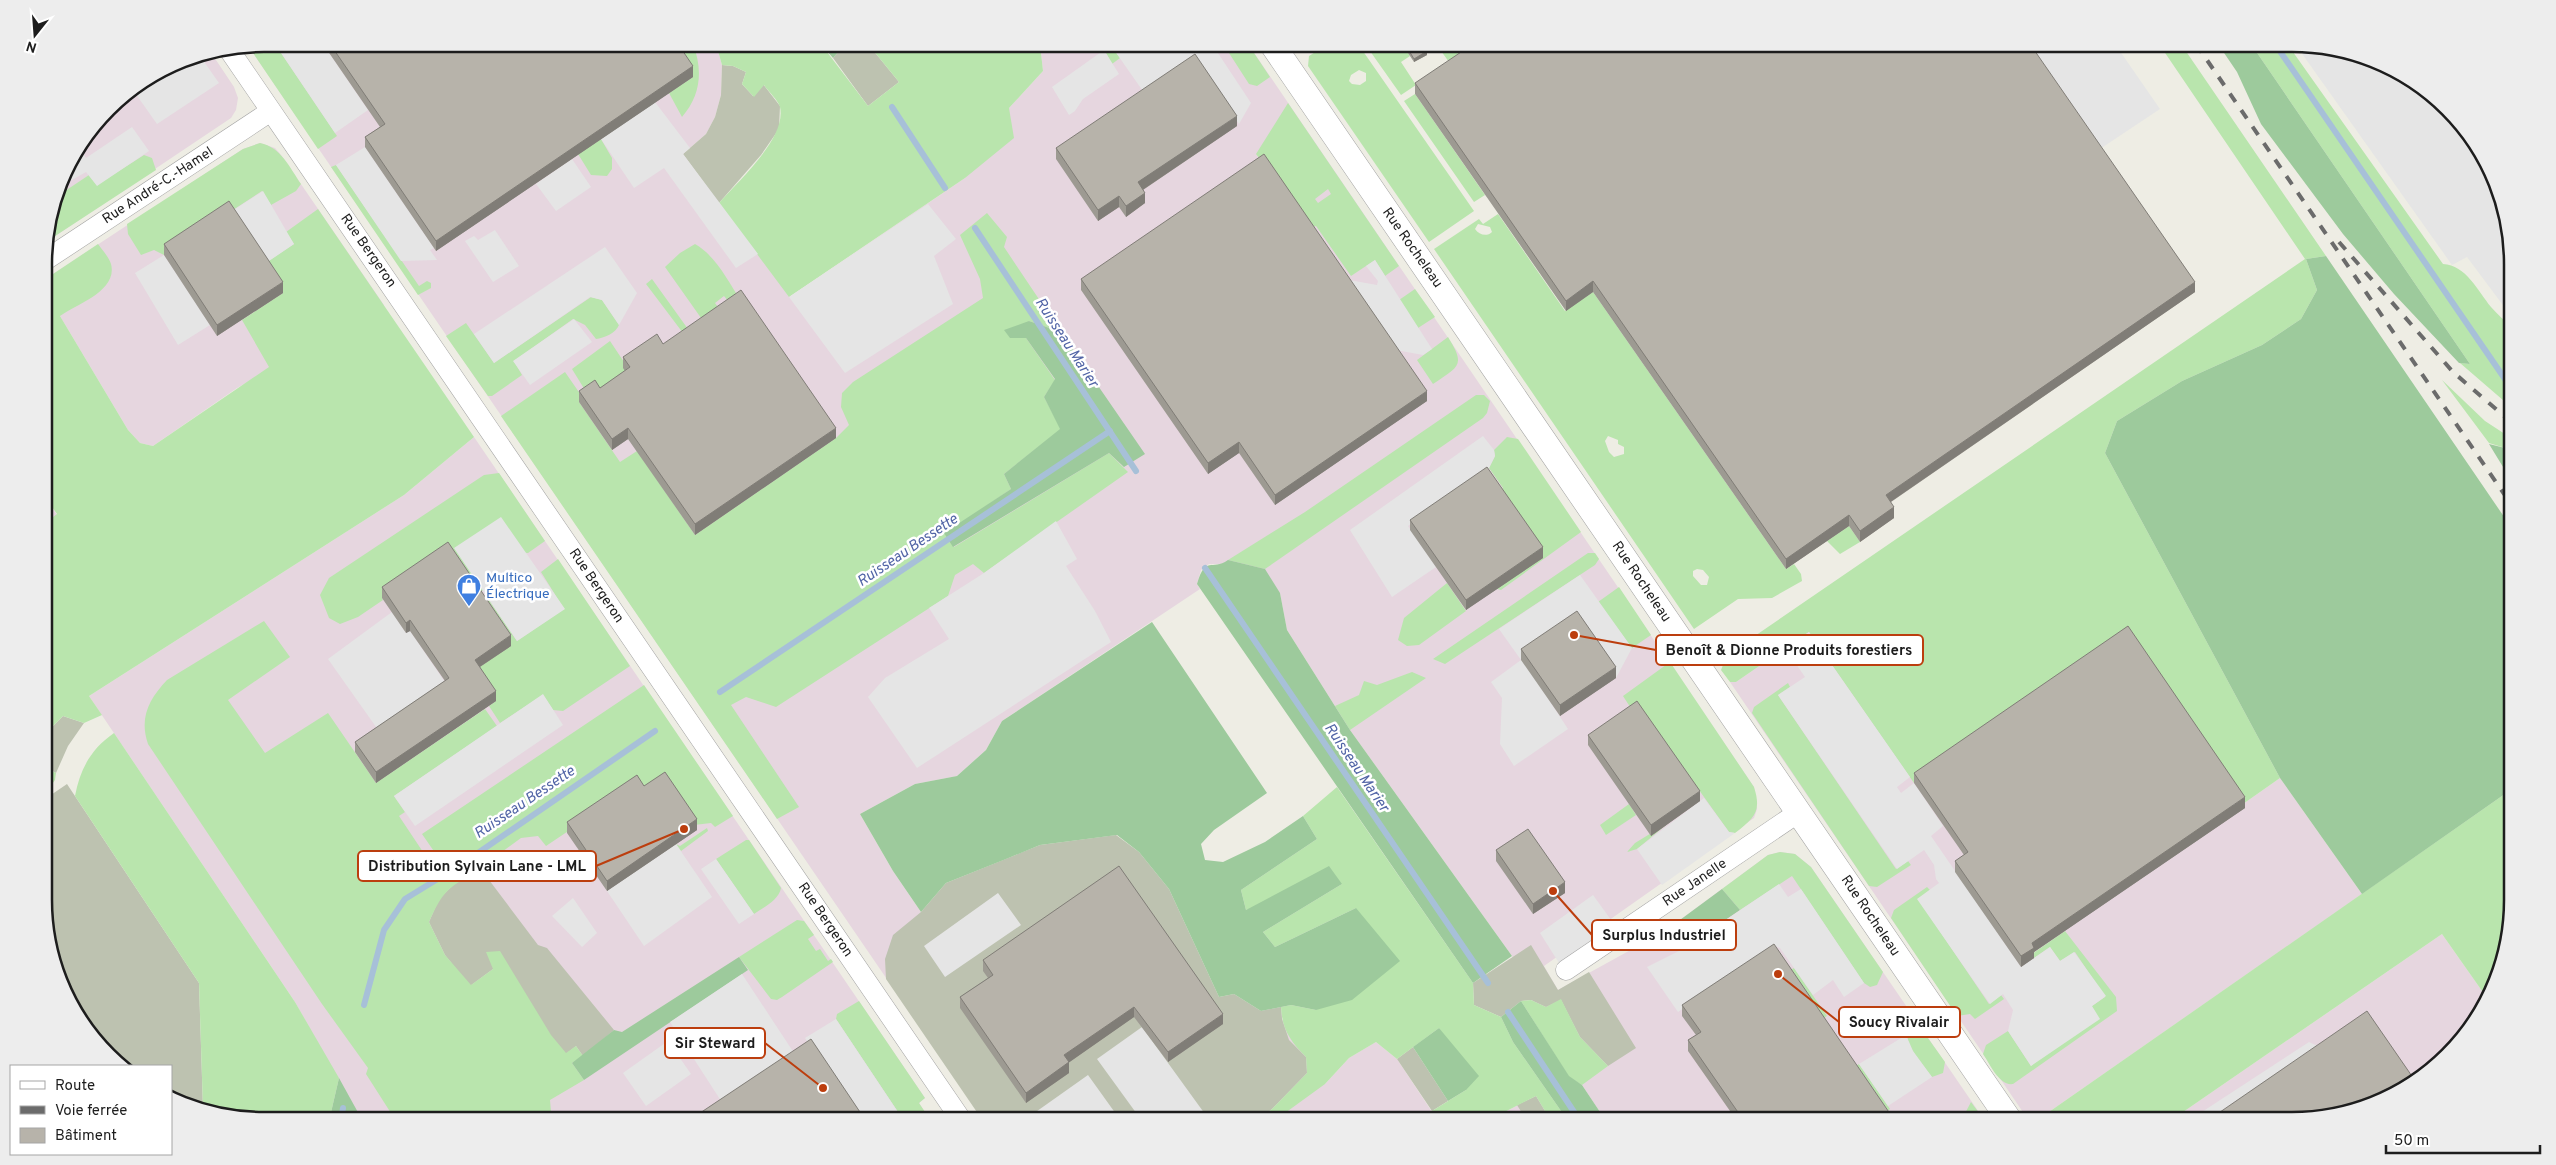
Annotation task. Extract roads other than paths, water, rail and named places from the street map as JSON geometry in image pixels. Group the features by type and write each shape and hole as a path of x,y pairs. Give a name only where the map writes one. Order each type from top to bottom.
{"street":[{"name":"Rue Rocheleau","path":"1277,52 2004,1112"},
{"name":"Rue Bergeron","path":"233,55 956,1112"},
{"name":"Rue André-C.-Hamel","path":"53,255 271,111"},
{"name":"Rue Janelle","path":"1566,970 1799,812"}],"waterway":[{"path":"2280,52 2503,376"},
{"name":"Ruisseau Marier","path":"892,107 945,188"},
{"name":"Ruisseau Marier","path":"975,228 1136,471"},
{"name":"Ruisseau Bessette","path":"720,692 1110,431"},
{"name":"Ruisseau Marier","path":"1205,568 1488,983"},
{"name":"Ruisseau Bessette","path":"364,1005 384,930 405,899 462,864 655,731"},
{"name":"Ruisseau Marier","path":"1508,1012 1574,1112"},
{"name":"Ruisseau Bessette","path":"342,1112 343,1108"}],"railway":[{"path":"2201,52 2503,492"},
{"path":"2339,242 2453,372 2503,415"}],"place":[{"name":"Multico Électrique","path":"469,607"},
{"name":"Benoît & Dionne Produits forestiers","path":"1574,635"},
{"name":"Distribution Sylvain Lane - LML","path":"684,829"},
{"name":"Surplus Industriel","path":"1553,891"},
{"name":"Soucy Rivalair","path":"1778,974"},
{"name":"Sir Steward","path":"823,1088"}]}
